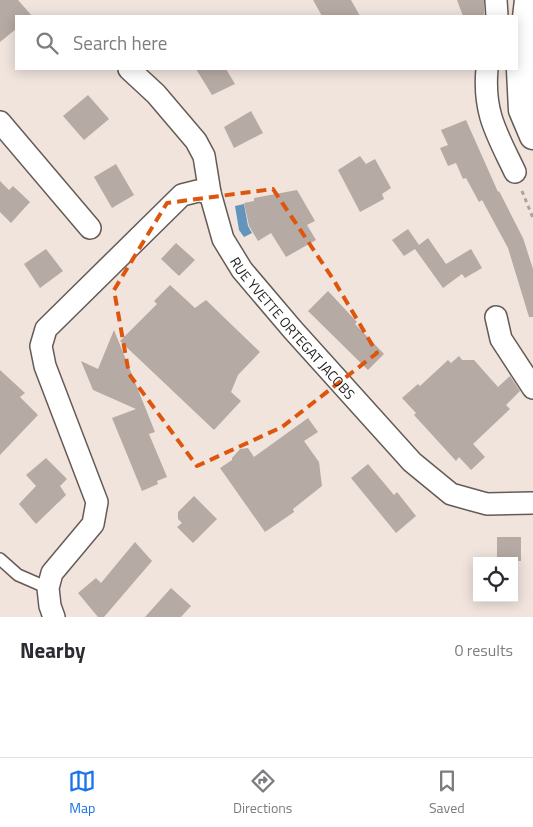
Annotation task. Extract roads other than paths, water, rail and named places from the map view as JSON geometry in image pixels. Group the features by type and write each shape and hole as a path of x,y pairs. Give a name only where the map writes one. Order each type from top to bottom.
{"street":[{"path":"496,0 497,15"},
{"path":"530,4 520,70 522,110 533,136"},
{"name":"RUE YVETTE ORTEGAT JACOBS","path":"130,70 156,94 196,141 204,156 210,194 223,239 242,270 292,330 412,462 452,494 488,504 533,503"},
{"path":"488,70 486,90 491,120 515,172"},
{"path":"0,122 90,228"},
{"path":"54,617 50,606 48,588 52,573 93,524 97,502 44,366 41,346 46,329 182,195 198,191 210,194"},
{"path":"496,316 501,339 533,388"}],"lane":[{"path":"0,559 18,575 48,588"}],"water":[{"path":"244,204 248,226 252,233 244,237 239,230 235,206"}]}
